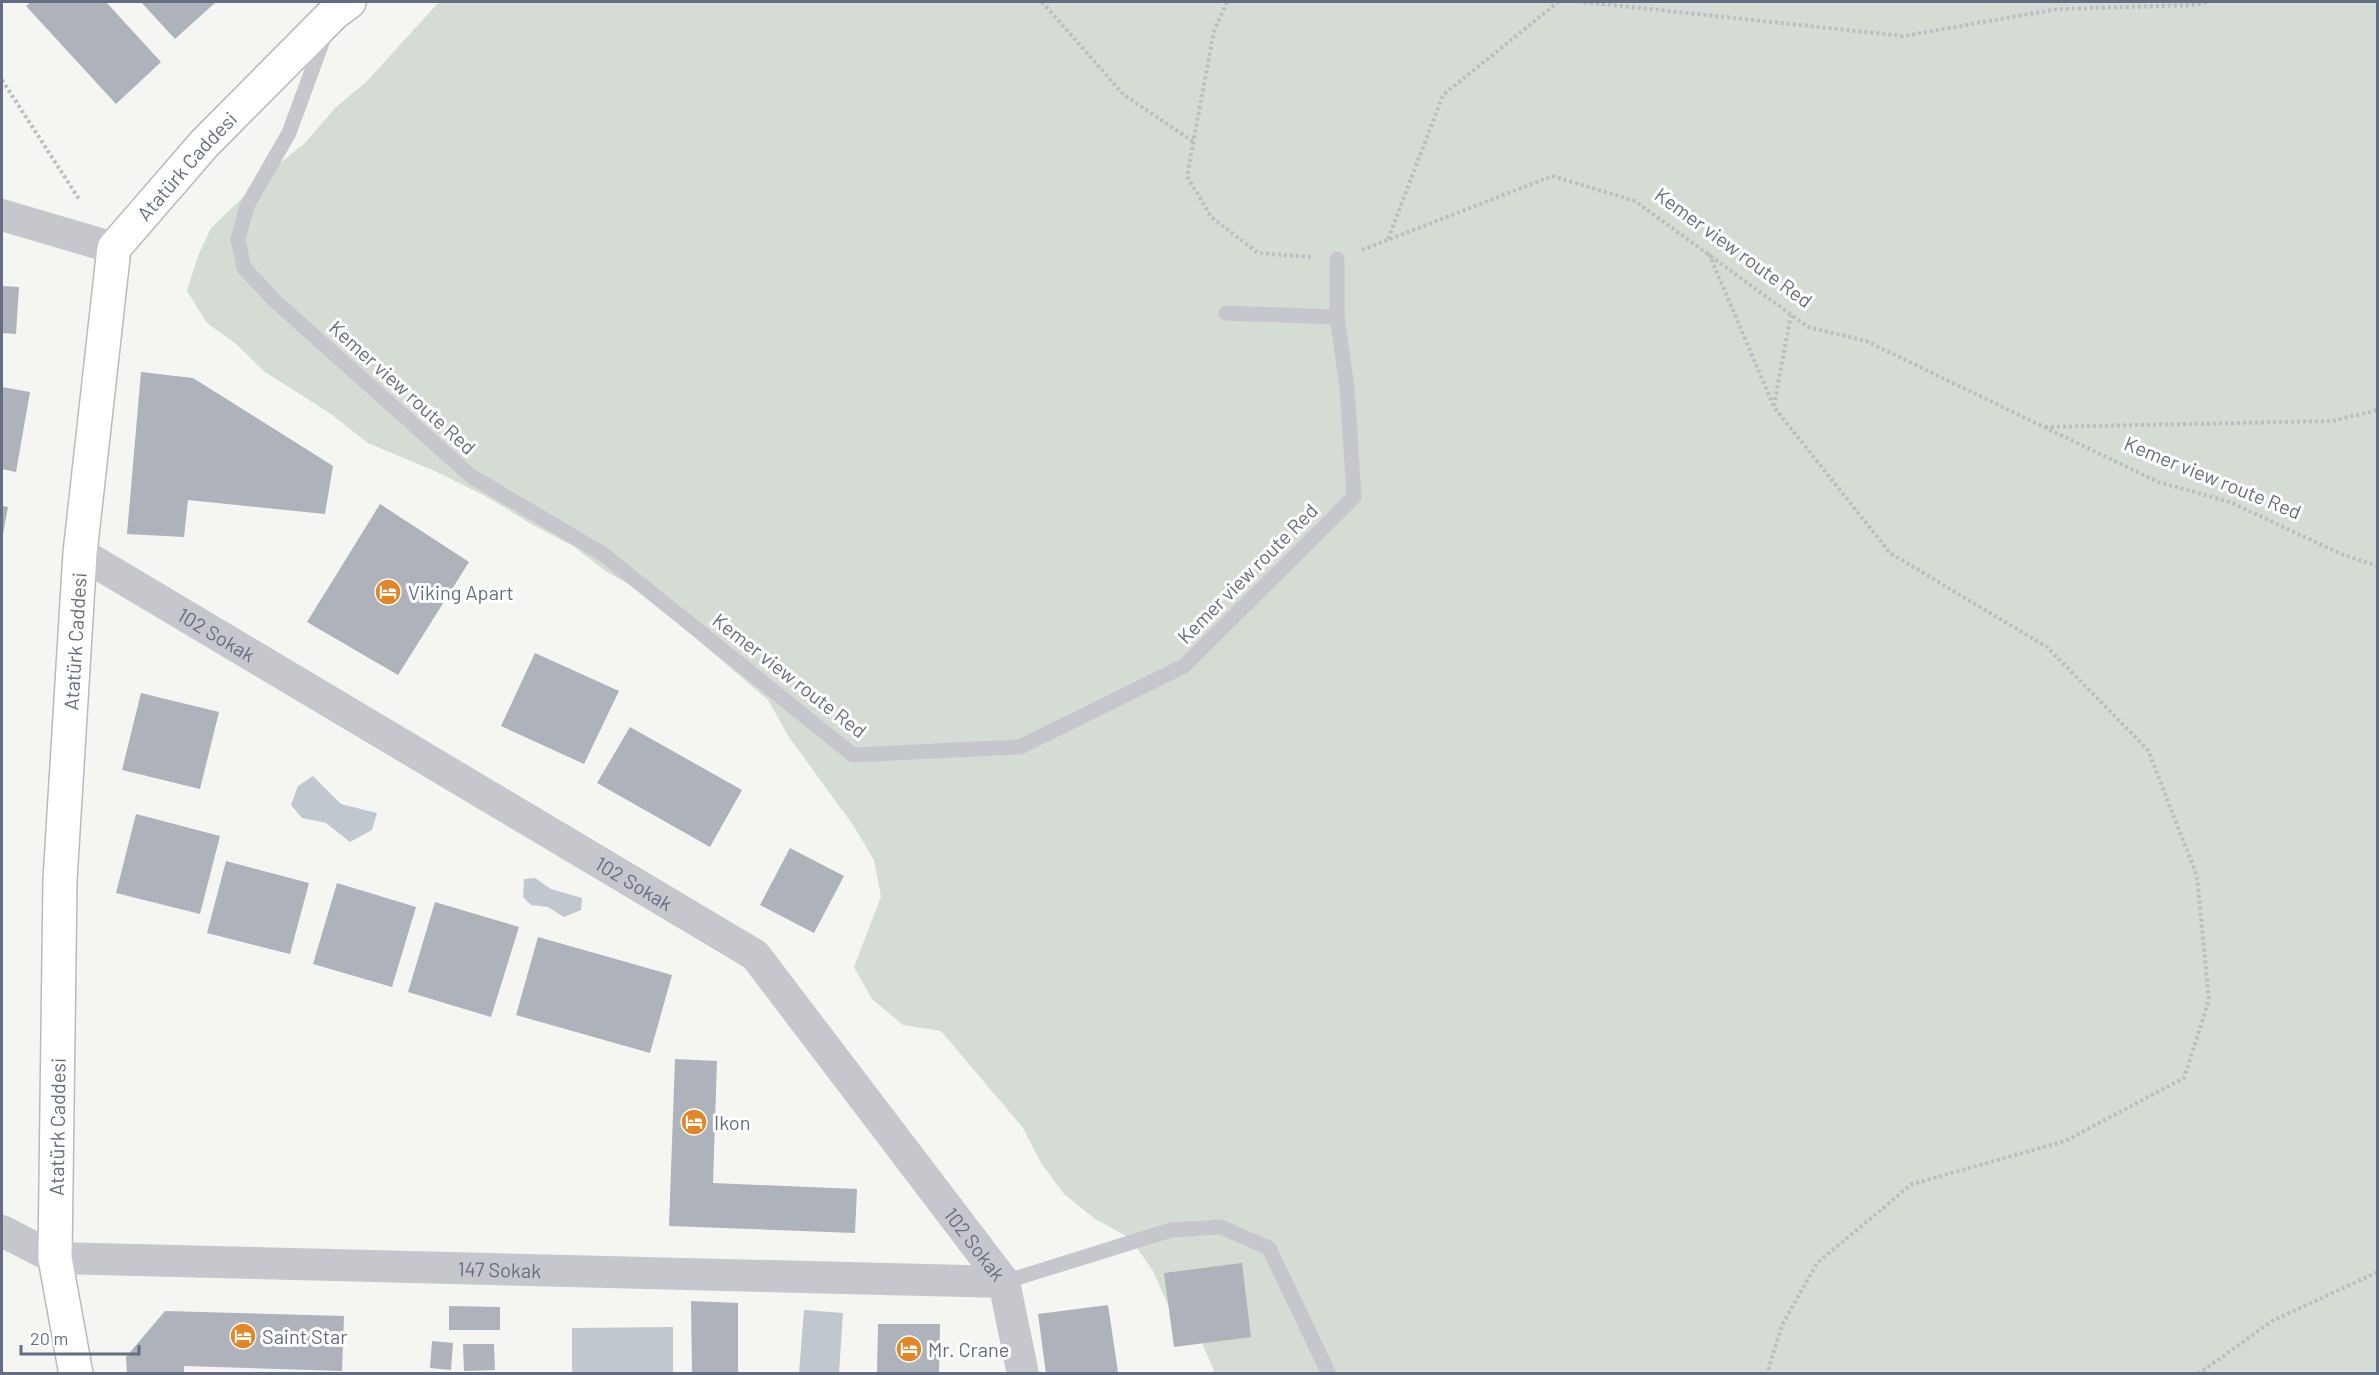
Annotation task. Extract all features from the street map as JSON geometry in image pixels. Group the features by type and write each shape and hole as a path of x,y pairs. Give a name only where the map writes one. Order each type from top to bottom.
{"street":[{"name":"Atatürk Caddesi","path":"76,1374 55,1258 60,880 80,553 114,248 204,144 341,7"},
{"path":"2,215 114,248"},
{"name":"102 Sokak","path":"80,553 755,955 1004,1282 1023,1374"},
{"name":"147 Sokak","path":"2,1231 55,1258 1004,1282"}],"lane":[{"name":"Kemer view route Red","path":"341,7 289,133 247,206 238,239 244,268 283,308 471,476 603,554 853,755 1020,747 1184,666 1354,497 1347,387 1337,317 1337,260"},
{"path":"1226,313 1337,317"},
{"path":"1004,1282 1171,1230 1221,1227 1269,1248 1329,1374"}],"path":[{"path":"1042,2 1124,95 1194,142"},
{"path":"1227,2 1214,31 1187,176 1211,217 1258,253 1337,260"},
{"path":"1387,240 1443,95 1558,2"},
{"path":"1584,2 1903,36 2058,9 2199,5 2206,2"},
{"path":"2,81 81,201"},
{"name":"Kemer view route Red","path":"1337,260 1552,176 1635,201 1808,327 1866,341 2158,482 2230,502 2341,554 2378,566"},
{"path":"1708,254 1774,407 1890,553 2047,647 2148,750 2197,876 2209,1000 2184,1078 2066,1142 1912,1184 1817,1263 1782,1325 1767,1374"},
{"path":"1774,407 1791,314"},
{"path":"2045,427 2332,421 2378,410"},
{"path":"2198,1374 2272,1321 2378,1272"}],"shaded area":[{"path":"439,2 2377,2 2377,1373 1215,1373 1199,1336 1168,1305 1153,1271 1130,1238 1095,1219 1064,1194 1041,1163 1023,1128 941,1031 903,1025 872,999 854,967 881,897 874,860 853,825 789,737 768,700 639,590 607,572 573,546 489,498 437,472 368,443 331,414 265,372 236,344 207,323 187,291 198,256 211,228 275,167 306,142 335,108 366,82"},
{"path":"313,776 341,804 377,813 372,830 350,842 326,823 302,818 291,805 298,786"},
{"path":"535,878 551,889 582,898 581,910 564,917 548,907 531,905 523,897 524,879"},
{"path":"804,1310 843,1313 839,1373 799,1373"},
{"path":"673,1327 673,1373 572,1373 572,1328"}],"building":[{"path":"31,2 106,2 161,62 116,104 26,6"},
{"path":"141,2 216,2 175,39"},
{"path":"2,286 19,287 16,334 2,333"},
{"path":"141,372 193,378 333,466 325,514 188,500 184,537 127,534"},
{"path":"2,387 30,392 16,472 2,469"},
{"path":"380,504 469,562 398,675 307,622"},
{"path":"2,506 8,507 3,534 2,534"},
{"path":"535,653 619,691 584,764 501,726"},
{"path":"141,693 219,712 200,789 122,770"},
{"path":"630,727 742,790 710,847 597,783"},
{"path":"136,814 220,836 200,914 116,893"},
{"path":"790,848 844,876 814,933 760,905"},
{"path":"226,861 309,883 290,954 207,933"},
{"path":"337,883 416,907 392,987 313,964"},
{"path":"435,902 519,927 491,1017 408,992"},
{"path":"538,937 672,975 650,1053 516,1015"},
{"name":"Ikon","path":"675,1059 717,1061 713,1183 857,1189 855,1233 669,1226"},
{"path":"1242,1263 1251,1337 1174,1347 1164,1273"},
{"path":"691,1301 738,1303 738,1374 692,1374"},
{"path":"1108,1305 1118,1372 1046,1374 1038,1314"},
{"path":"449,1306 500,1307 500,1330 449,1330"},
{"name":"Saint Star","path":"165,1311 344,1316 342,1371 184,1366 184,1374 127,1374 126,1357"},
{"name":"Mr. Crane","path":"878,1324 940,1324 939,1374 877,1374"},
{"path":"432,1341 453,1343 451,1370 430,1368"},
{"path":"463,1344 494,1344 495,1370 464,1371"}],"place":[{"name":"Viking Apart","path":"388,592"},
{"name":"Ikon","path":"694,1122"},
{"name":"Saint Star","path":"243,1336"},
{"name":"Mr. Crane","path":"909,1349"}]}
